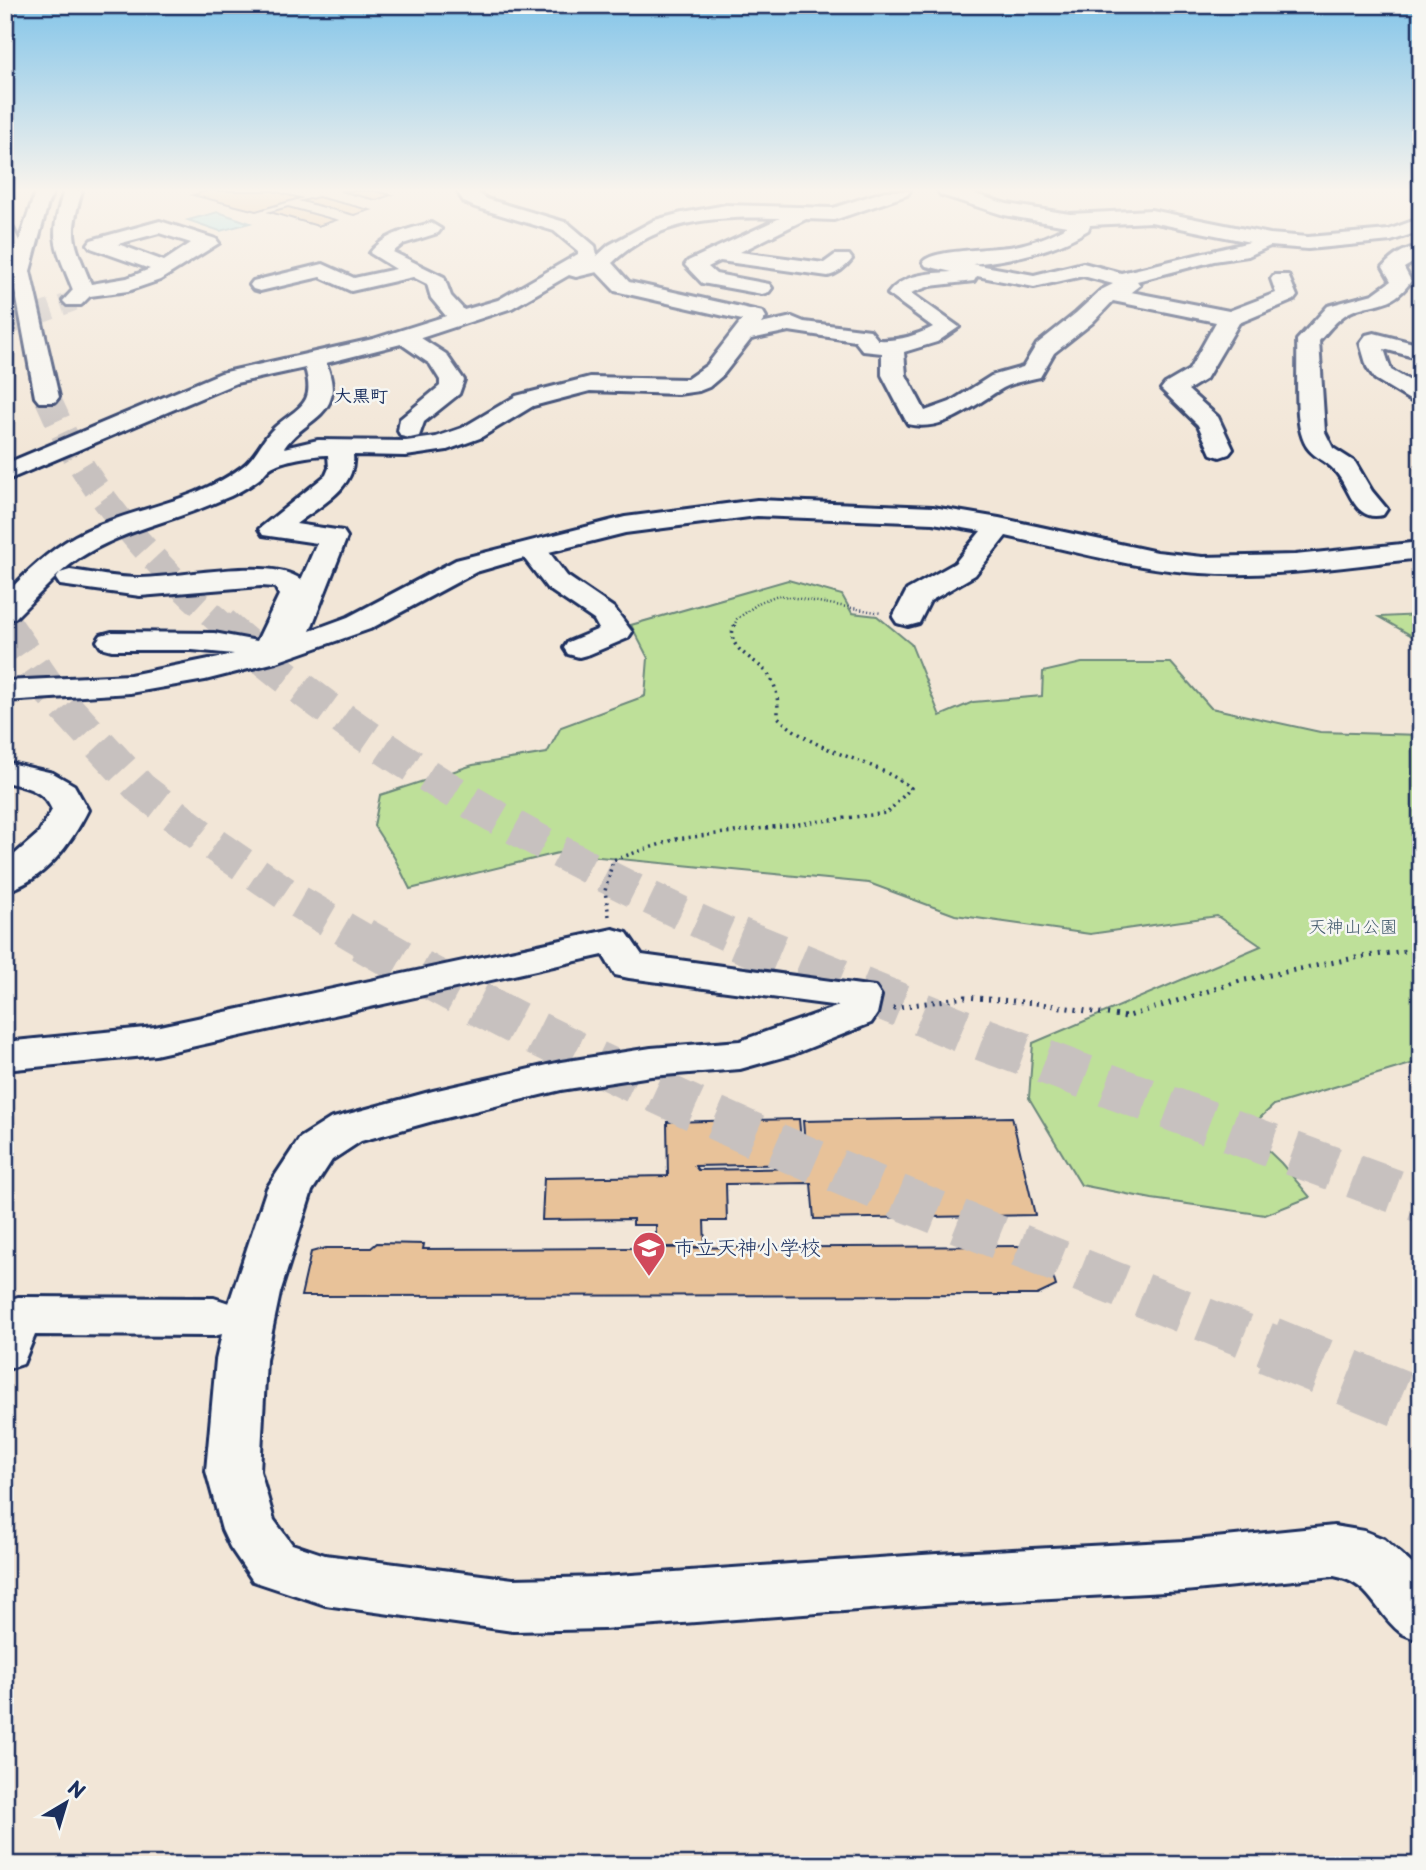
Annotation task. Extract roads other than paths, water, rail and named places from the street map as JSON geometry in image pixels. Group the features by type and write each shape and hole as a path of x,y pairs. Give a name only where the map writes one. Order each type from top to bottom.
{"main road":[{"path":"23,278 39,368 47,397"},
{"path":"74,278 79,296 146,278"},
{"path":"260,285 288,278"},
{"path":"338,278 351,285 380,278"},
{"path":"433,278 438,281 442,298 461,319"},
{"path":"5,473 229,378 313,359 461,319 505,304 552,278"},
{"path":"260,462 304,450 420,448 455,440 501,417 520,403 592,384 612,382 679,387 699,384 745,334 755,317 622,287 615,278"},
{"path":"708,278 762,288"},
{"path":"745,334 792,324 799,328 862,335 871,346 892,348 914,345 948,327 898,294 903,287 924,281 955,278"},
{"path":"1021,278 1044,281 1054,278"},
{"path":"1100,278 1114,287 1231,318"},
{"path":"892,348 894,375 917,419 938,418 954,411 997,382 1032,372 1045,349 1084,318 1114,287 1141,278"},
{"path":"1374,509 1361,495 1346,467 1323,452 1313,432 1308,340 1337,310 1378,300 1396,290 1401,281 1399,278"},
{"path":"1220,449 1209,422 1173,389 1198,374 1222,328 1231,318 1287,296 1281,279"},
{"path":"403,336 438,359 452,380 451,389 412,419 410,431"},
{"path":"1421,352 1374,340 1371,343 1377,369 1391,383 1410,389 1421,397"},
{"path":"5,612 62,557 85,542 128,524 218,495 255,471 282,434 309,416 317,402 322,377 313,359"},
{"path":"276,652 333,537 273,529 337,479 342,468 340,449"},
{"path":"5,691 130,684 205,671 276,652 359,623 466,566 625,525 757,508 933,515 999,526 1093,547 1203,565 1295,563 1421,550"},
{"path":"908,617 917,596 965,569 999,526"},
{"path":"531,548 557,582 604,614 617,632 579,648"},
{"path":"70,579 140,587 261,577 283,580 290,585 293,595 276,652"},
{"path":"112,641 206,642 276,652"},
{"path":"5,772 41,780 52,786 62,792 70,810 61,831 40,856 5,880"},
{"path":"5,1056 155,1041 613,941 629,966 861,996 857,1014 779,1044 740,1055 651,1062 561,1076 346,1130 316,1149 290,1188 256,1293 241,1360 233,1471 249,1530 273,1563 325,1580 513,1605 603,1603 937,1579 1185,1566 1334,1550 1364,1556 1390,1578 1421,1614"},
{"path":"10,1328 214,1317"}],"tunnel":[{"path":"5,327 74,301"},
{"path":"47,397 74,452 108,504 164,569 224,626"},
{"path":"222,624 342,719 470,802 604,875 742,941"},
{"path":"5,625 52,693 141,789 207,840 295,900 365,941"},
{"path":"362,939 471,1000 696,1109 925,1208 1273,1347"},
{"path":"738,939 980,1038 1421,1201"},
{"path":"1269,1345 1421,1407"}],"place":[{"name":"市立天神小学校","path":"649,1278"}],"district":[{"name":"大黒町","path":"361,396"}],"park label":[{"name":"天神山公園","path":"1353,927"}]}
